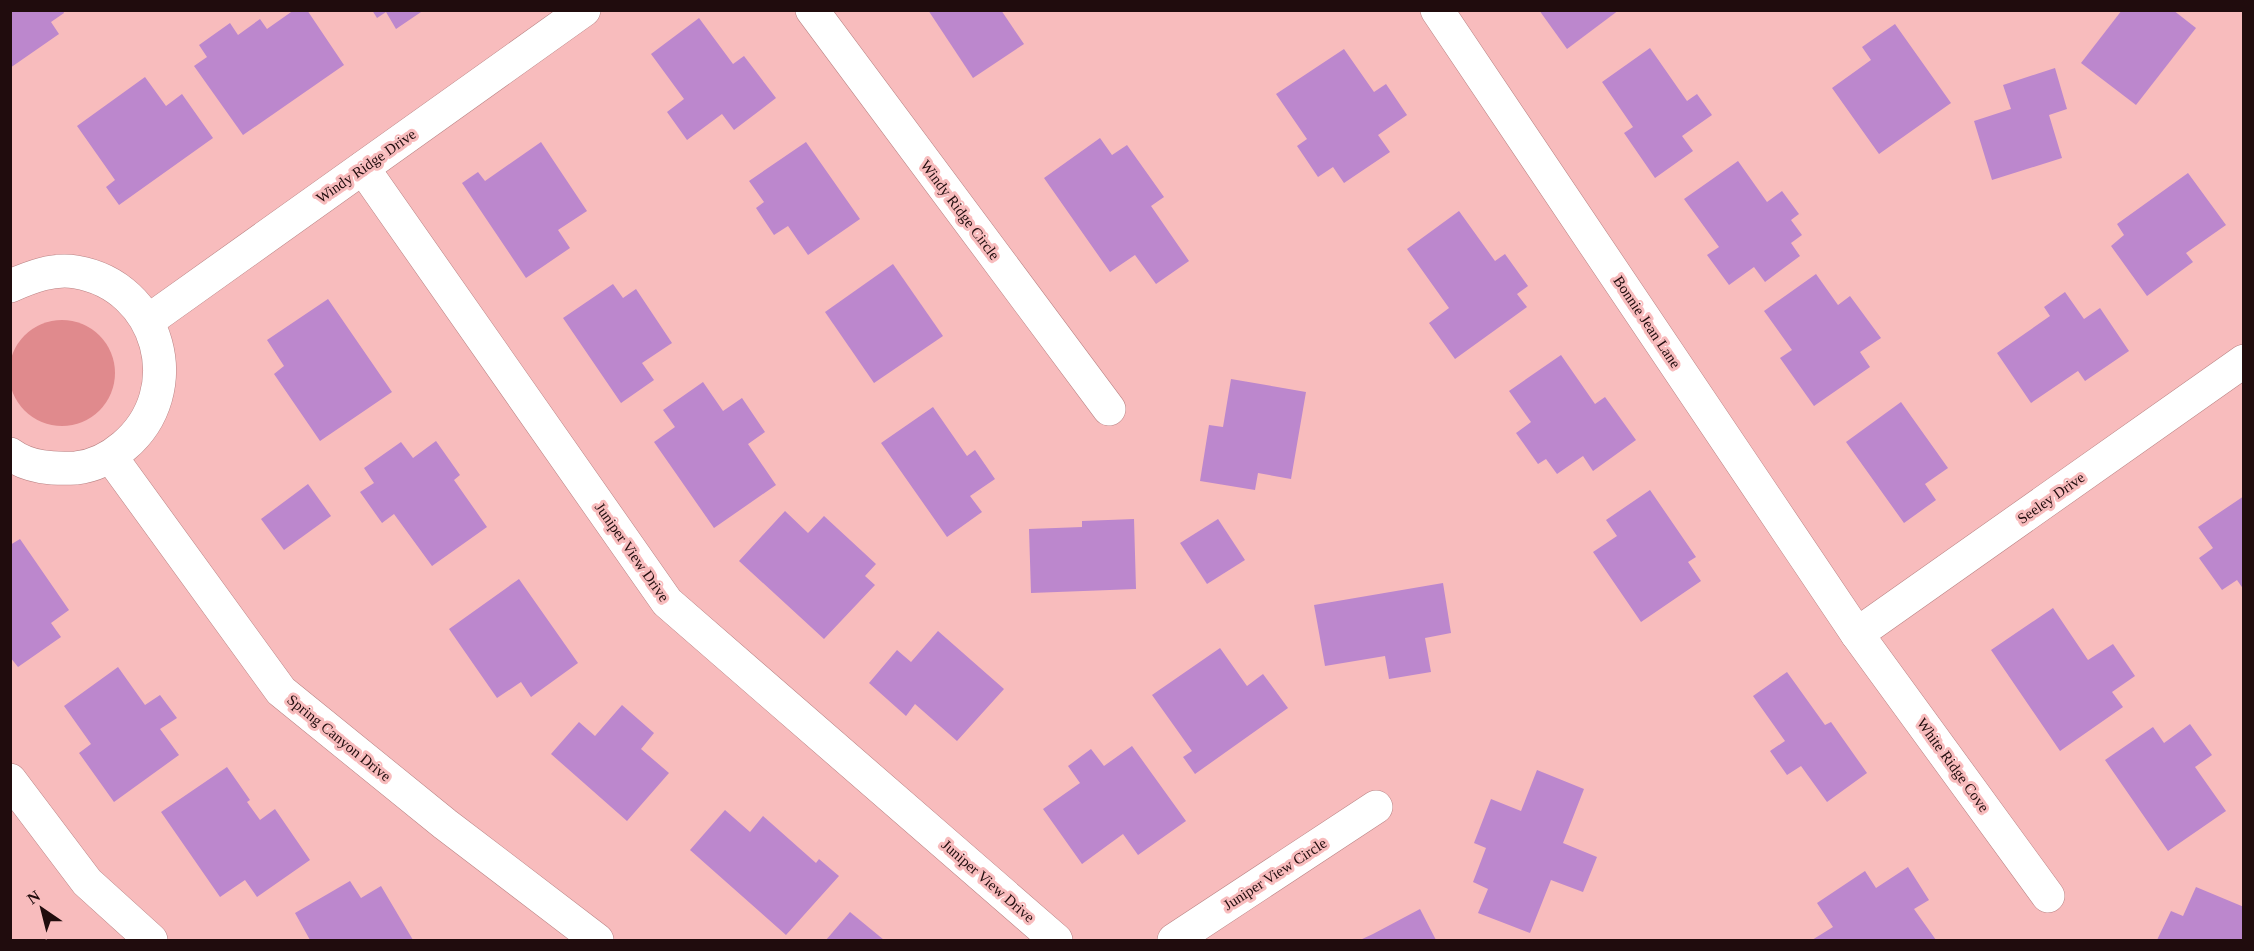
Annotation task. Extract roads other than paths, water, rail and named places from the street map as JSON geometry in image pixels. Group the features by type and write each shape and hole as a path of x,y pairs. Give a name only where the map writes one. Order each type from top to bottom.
{"street":[{"name":"Windy Ridge Drive","path":"148,321 584,10"},
{"name":"Windy Ridge Circle","path":"812,10 1109,409"},
{"name":"Bonnie Jean Lane","path":"1437,10 1857,634"},
{"name":"Juniper View Drive","path":"363,168 667,602 1056,940"},
{"path":"10,286 40,273 75,272 108,283 134,303 148,321 157,342 160,376 153,408 136,435 111,456 87,467 53,470 20,461 10,454"},
{"name":"Seeley Drive","path":"1857,634 2244,361"},
{"name":"Spring Canyon Drive","path":"111,456 280,691 445,824 597,940"},
{"name":"White Ridge Cove","path":"1857,634 2048,896"},
{"path":"10,780 87,882 152,940"},
{"name":"Juniper View Circle","path":"1174,940 1376,807"}]}
